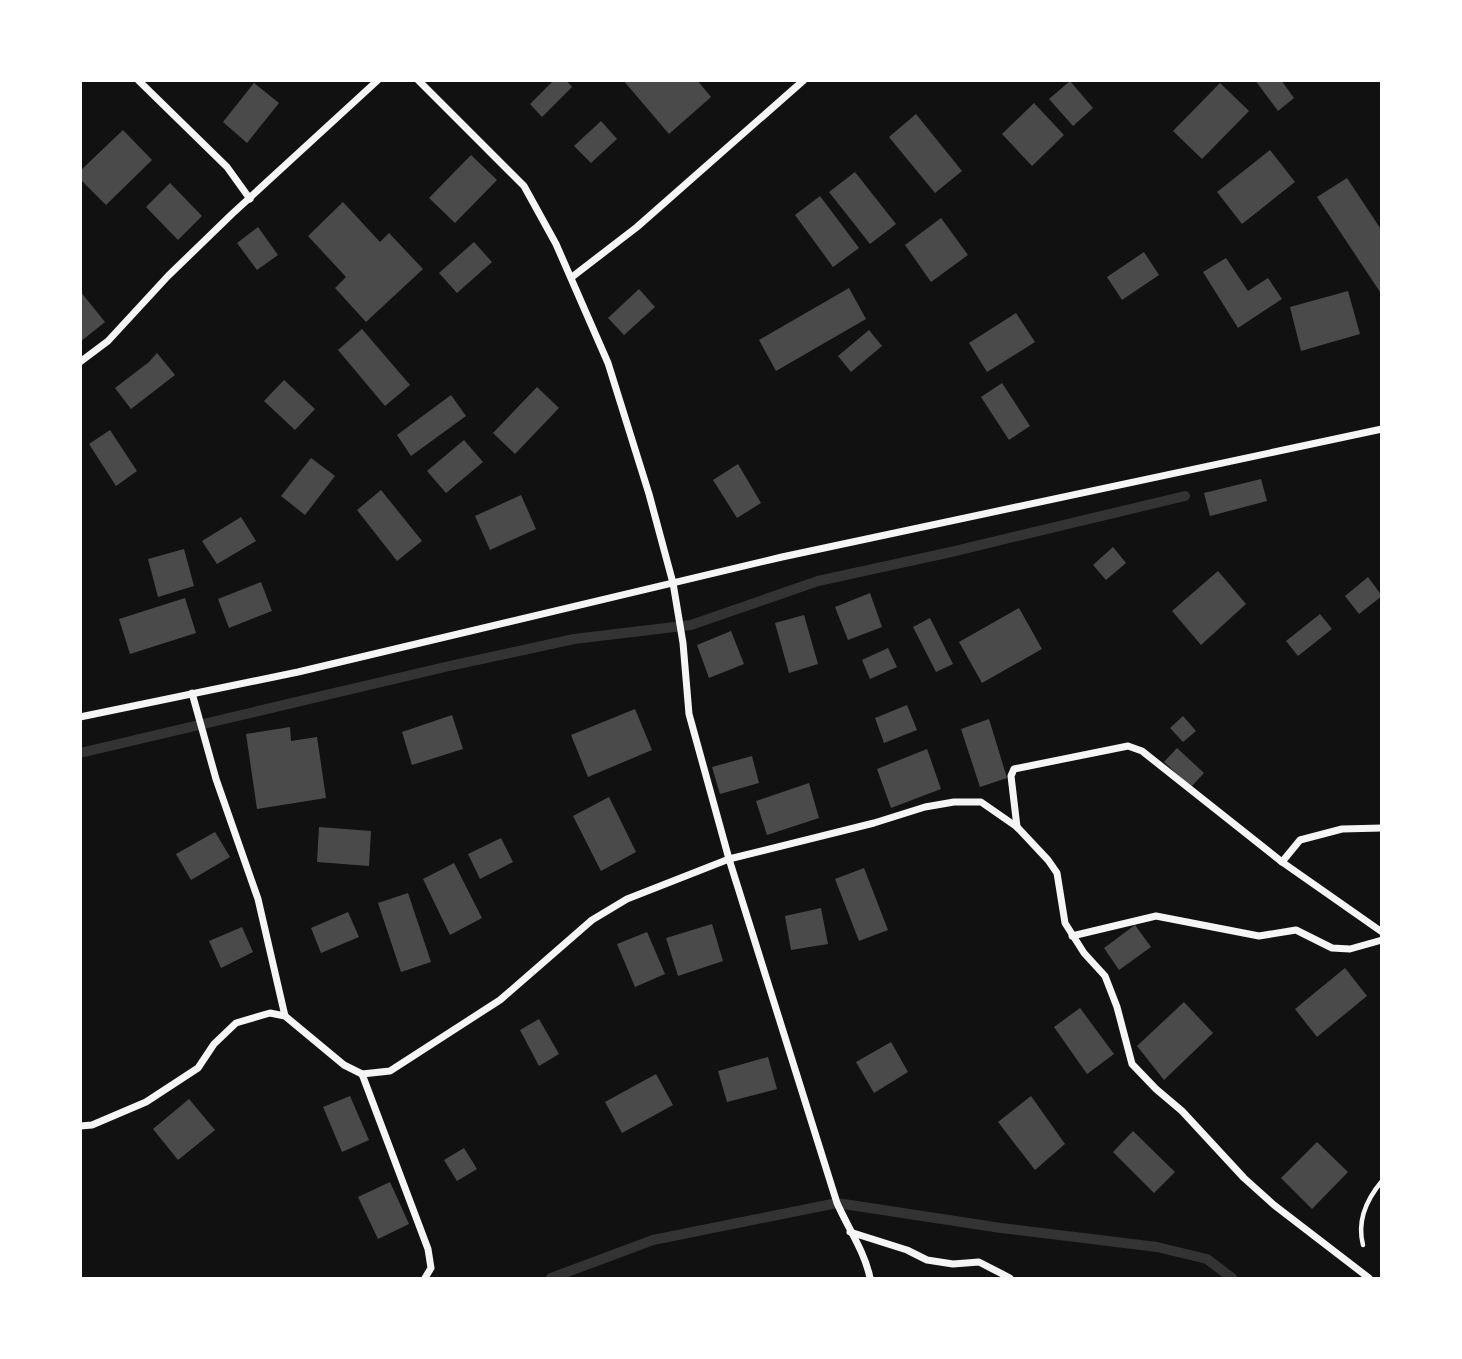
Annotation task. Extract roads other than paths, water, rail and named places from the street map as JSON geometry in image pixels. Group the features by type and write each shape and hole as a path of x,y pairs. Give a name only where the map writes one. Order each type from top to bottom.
{"street":[{"path":"138,80 227,167 250,198"},
{"path":"80,362 108,341 168,276 378,80"},
{"path":"418,80 524,186 572,277 608,363 673,583 683,643 689,714 729,859 837,1203 867,1264 870,1279"},
{"path":"572,277 636,227 804,80"},
{"path":"80,717 336,663 673,583 1138,479 1381,429"},
{"path":"192,693 216,779 258,899 285,1016"},
{"path":"1017,827 1012,776 1014,769 1129,746 1142,751 1282,862 1381,933"},
{"path":"80,1126 92,1125 146,1102 198,1068 215,1044 236,1023 270,1013 285,1016 344,1065 362,1074 390,1071 500,1000 592,920 627,899 729,859 925,807 954,802 981,802 1017,827 1057,873 1065,923 1072,936 1105,976 1117,1007 1132,1064 1182,1111 1244,1178 1274,1205 1369,1279"},
{"path":"1282,862 1300,840 1342,829 1381,828"},
{"path":"1072,936 1156,916 1259,936 1296,930 1332,948 1350,949 1381,940"},
{"path":"362,1074 428,1249 431,1268 425,1279"},
{"path":"849,1232 927,1259 953,1264 979,1262 1010,1279"}],"waterway":[{"path":"80,753 574,639 691,625 818,581 1185,496"},
{"path":"551,1278 653,1240 837,1203 1001,1228 1157,1247 1207,1259 1232,1278"}]}
